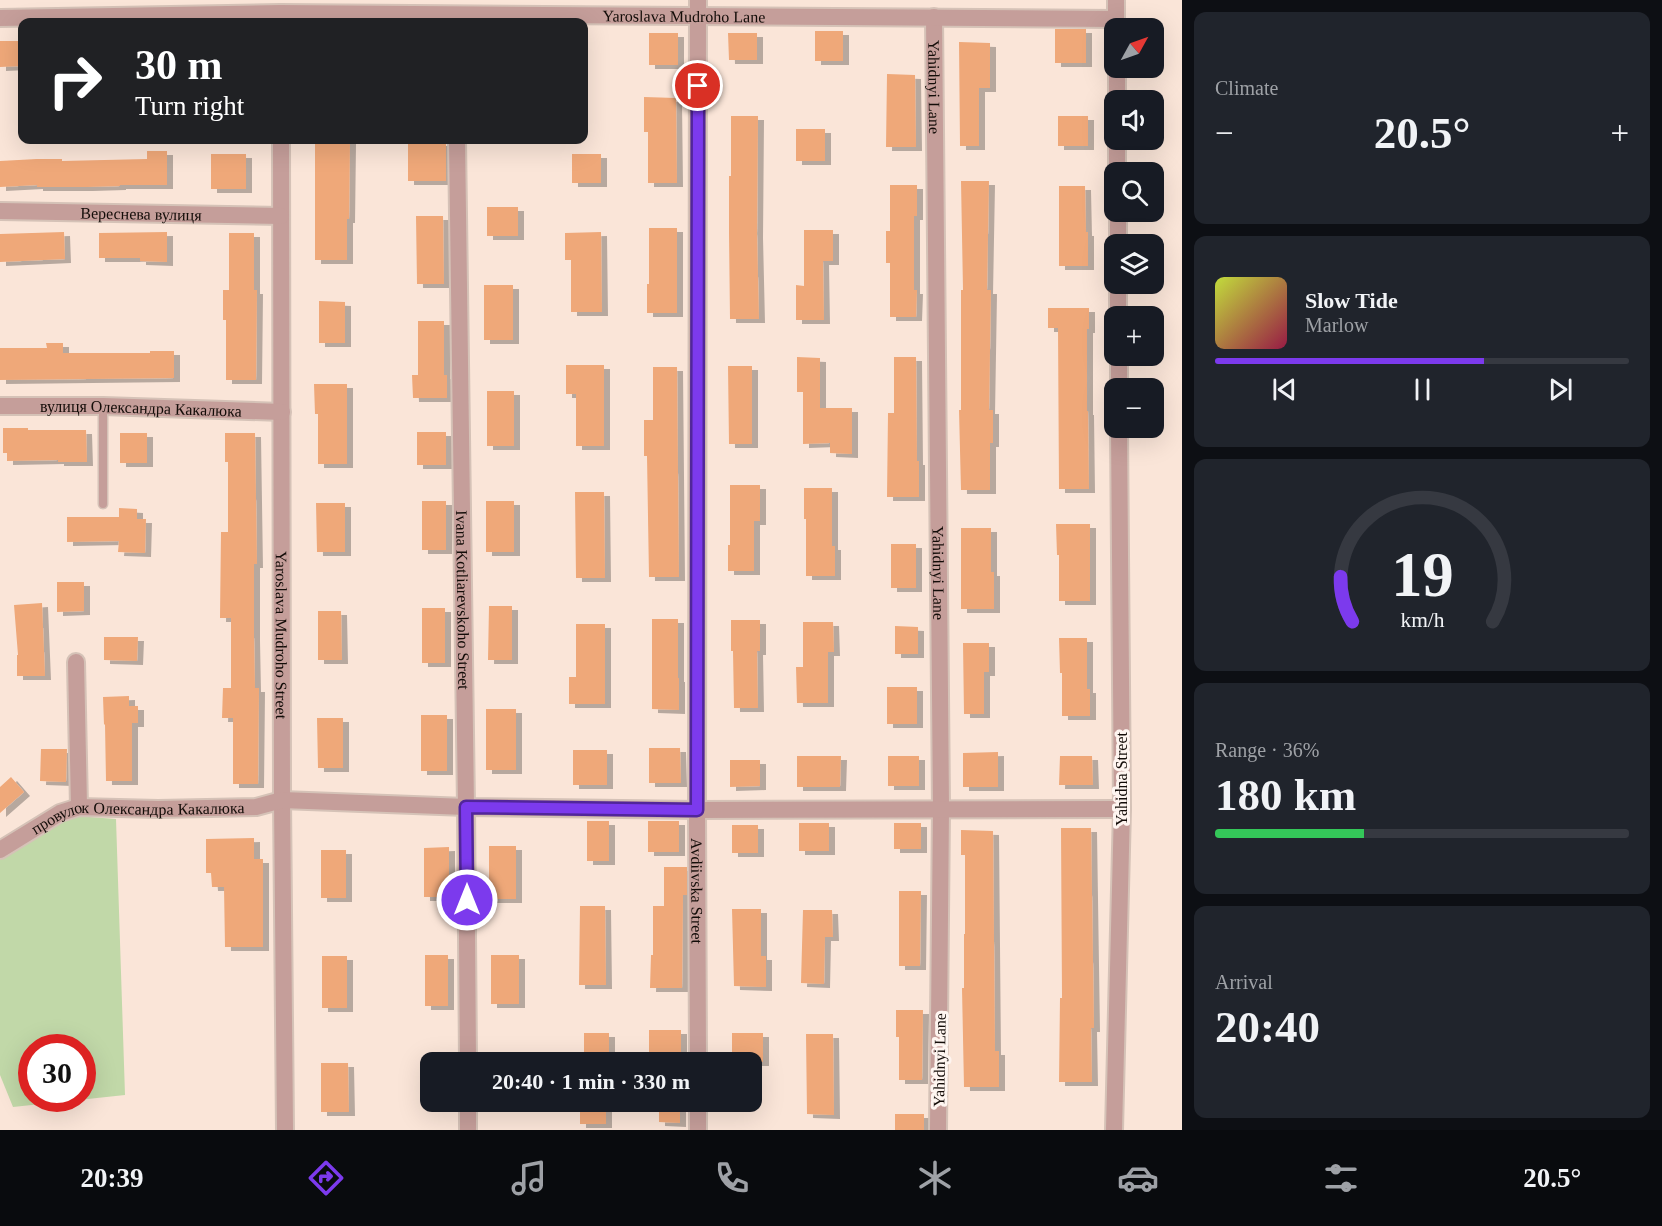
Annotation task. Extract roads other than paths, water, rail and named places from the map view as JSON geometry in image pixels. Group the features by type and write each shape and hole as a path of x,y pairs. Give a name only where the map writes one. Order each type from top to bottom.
{"street":[{"path":"1116,0 1116,18"},
{"name":"Yaroslava Mudroho Lane","path":"0,18 280,12 455,18 698,8 1104,24"},
{"name":"Avdiivska Street","path":"698,8 698,1052"},
{"name":"Yahidnyi Lane","path":"934,17 941,808 938,1130"},
{"name":"Yaroslava Mudroho Street","path":"281,144 285,1130"},
{"name":"Ivana Kotliarevskoho Street","path":"457,144 468,1052"},
{"name":"Вереснева вулиця","path":"0,211 281,216"},
{"name":"вулиця Олександра Какалюка","path":"0,406 103,406 282,412"},
{"name":"Yahidna Street","path":"1114,1130 1122,809 1119,438"},
{"path":"76,662 79,807"},
{"name":"провулок Олександра Какалюка","path":"0,850 60,813 79,807 158,809 256,807 282,800 466,807 697,810 1122,809"},
{"path":"468,1112 468,1130"},
{"path":"698,1112 698,1130"}],"lane":[{"path":"103,406 103,504"}]}
